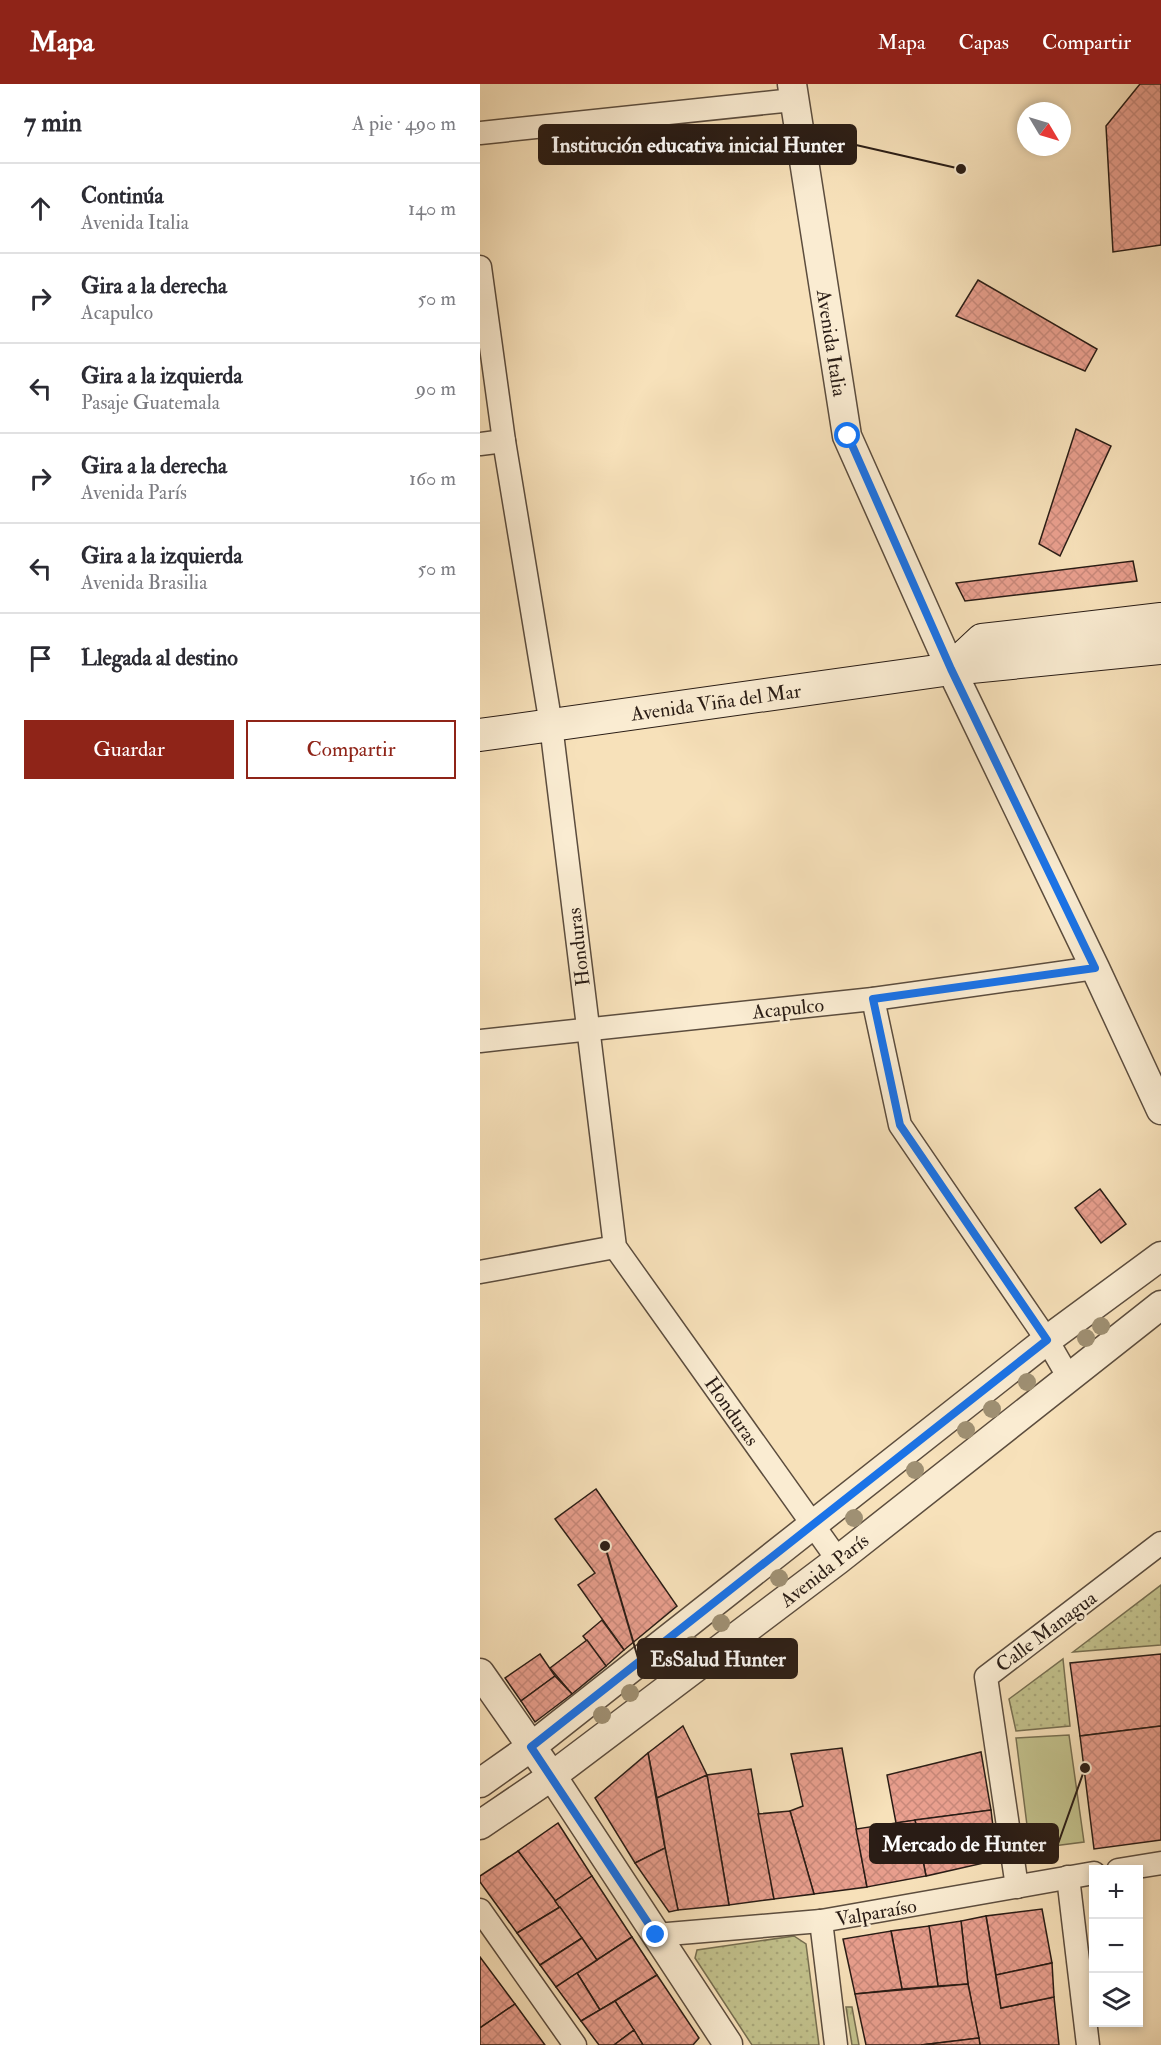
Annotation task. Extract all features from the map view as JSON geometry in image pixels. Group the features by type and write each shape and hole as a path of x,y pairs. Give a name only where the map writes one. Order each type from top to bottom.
{"main road":[{"path":"951,669 982,640 1161,619"},
{"name":"Avenida Viña del Mar","path":"480,735 951,669 1161,648"}],"street":[{"path":"480,133 793,92"},
{"name":"Avenida Italia","path":"793,92 848,436 951,669 1161,1110"},
{"name":"Honduras","path":"480,267 504,441 552,725 615,1247 838,1560"},
{"path":"480,444 504,441"},
{"name":"Acapulco","path":"480,1041 873,999 1095,968"},
{"path":"873,999 900,1125 1047,1340 1069,1378"},
{"path":"480,1272 615,1247"},
{"name":"Avenida París","path":"480,1783 531,1747 1047,1340 1161,1256"},
{"name":"Avenida París","path":"480,1825 552,1776 838,1560 1161,1305"},
{"name":"Calle Managua","path":"1017,1887 986,1677 1161,1543"},
{"path":"480,1673 552,1776 728,2045"},
{"path":"1143,1866 1161,1863"},
{"name":"Valparaíso","path":"656,1935 821,1921 1089,1874"},
{"path":"1068,1877 1088,2045"},
{"path":"480,1910 574,2045"},
{"path":"821,1921 836,2045"}],"green space":[{"path":"1161,1585 1161,1645 1073,1652"},
{"path":"1063,1659 1070,1726 1016,1731 1009,1699"},
{"path":"1069,1735 1084,1842 1030,1849 1016,1738"},
{"path":"794,1936 806,1944 819,2045 752,2045 695,1958 697,1950"},
{"path":"846,2007 852,2007 859,2045 852,2045"}],"building":[{"path":"1140,84 1161,84 1161,245 1113,252 1106,126"},
{"path":"978,280 1097,349 1085,371 956,316"},
{"path":"1076,429 1111,446 1060,556 1039,544"},
{"path":"1133,561 1137,581 965,601 956,583"},
{"path":"1100,1189 1126,1224 1101,1243 1075,1208"},
{"path":"596,1489 677,1606 624,1650 578,1585 595,1573 555,1519"},
{"path":"602,1620 624,1650 606,1666 583,1636"},
{"path":"587,1640 606,1666 572,1694 550,1668"},
{"path":"540,1654 555,1676 521,1701 505,1678"},
{"path":"1161,1654 1161,1726 1080,1736 1070,1663"},
{"path":"555,1676 572,1694 535,1722 521,1701"},
{"path":"683,1726 707,1775 657,1798 648,1753"},
{"path":"1161,1726 1161,1840 1094,1849 1080,1736"},
{"path":"842,1748 867,1887 814,1894 790,1811 803,1806 791,1754"},
{"path":"981,1752 991,1810 896,1823 887,1775"},
{"path":"648,1753 665,1848 635,1863 595,1798"},
{"path":"751,1769 774,1899 729,1905 707,1775"},
{"path":"707,1775 729,1905 678,1910 657,1798"},
{"path":"991,1810 997,1860 926,1876 915,1820"},
{"path":"790,1811 814,1894 774,1899 758,1814"},
{"path":"915,1820 926,1876 867,1887 856,1829"},
{"path":"558,1823 592,1876 555,1901 518,1851"},
{"path":"665,1848 678,1910 669,1912 635,1863"},
{"path":"518,1851 560,1907 517,1933 480,1882 480,1876"},
{"path":"592,1876 632,1937 597,1960 555,1901"},
{"path":"560,1907 582,1938 540,1965 517,1933"},
{"path":"1042,1909 1052,1963 996,1975 986,1916"},
{"path":"986,1916 1001,2008 1054,1997 1059,2045 980,2045 968,1984 961,1921"},
{"path":"961,1921 968,1984 938,1986 929,1926"},
{"path":"929,1926 938,1986 902,1989 891,1931"},
{"path":"891,1931 902,1989 855,1994 843,1939"},
{"path":"632,1937 657,1975 600,2010 577,1973"},
{"path":"582,1938 597,1960 556,1987 540,1965"},
{"path":"480,1957 515,2004 480,2028"},
{"path":"1052,1963 1054,1997 1001,2008 996,1975"},
{"path":"577,1973 600,2010 581,2021 556,1987"},
{"path":"657,1975 699,2038 693,2045 643,2045 615,2001"},
{"path":"968,1984 979,2038 921,2045 866,2045 855,1994"},
{"path":"615,2001 634,2030 614,2045 599,2045 581,2021"},
{"path":"515,2004 545,2045 480,2045 480,2028"},
{"path":"634,2030 643,2045 614,2045"},
{"path":"979,2038 980,2045 921,2045"}],"place":[{"name":"Institución educativa inicial Hunter","path":"961,169"},
{"name":"EsSalud Hunter","path":"605,1546"},
{"name":"Mercado de Hunter","path":"1085,1768"}],"route":[{"path":"656,1935 531,1747 1047,1340 900,1125 873,999 1095,968 951,669 848,436"}]}
